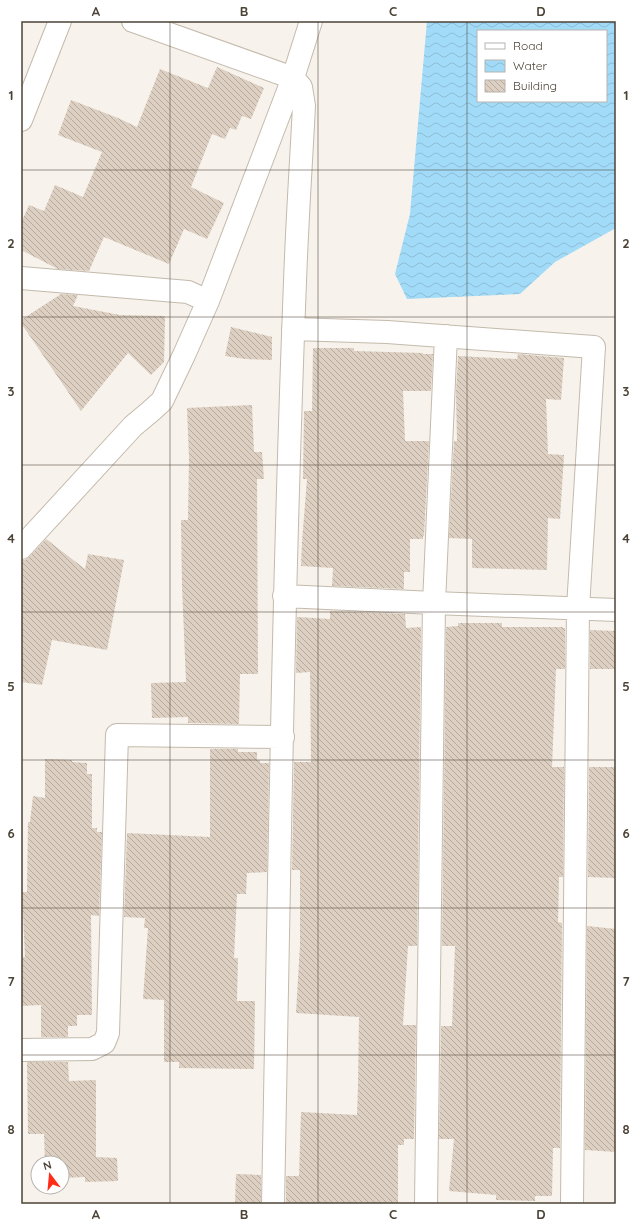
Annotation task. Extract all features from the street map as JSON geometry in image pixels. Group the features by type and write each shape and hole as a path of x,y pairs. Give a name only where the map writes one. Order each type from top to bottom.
{"street":[{"path":"21,120 60,21"},
{"path":"133,21 293,78 301,87 304,106 293,329 284,596 283,737 272,1204"},
{"path":"21,548 133,426 162,401 208,301 293,78 311,21"},
{"path":"21,278 188,292 208,301"},
{"path":"293,329 387,332 594,347 578,608 572,1204"},
{"path":"426,1204 434,603 446,336"},
{"path":"284,596 616,610"},
{"path":"21,1050 92,1049 104,1042 108,1033 117,735 283,737"}],"water":[{"path":"427,21 616,21 616,228 555,262 520,294 407,299 395,274 410,214"}],"building":[{"path":"217,67 264,88 251,119 242,116 236,130 230,128 225,139 212,134 191,187 224,203 207,239 184,229 169,264 104,237 89,271 58,269 21,250 21,223 29,205 44,211 55,185 83,197 102,152 58,135 71,100 137,127 160,69 208,88"},
{"path":"61,294 78,295 73,306 120,315 165,316 164,362 151,375 128,353 81,411 21,323 21,320"},
{"path":"231,327 272,337 272,360 245,359 225,356"},
{"path":"313,348 354,348 354,351 433,354 431,391 403,391 405,441 429,441 424,536 423,539 410,539 410,572 404,572 404,589 332,586 333,568 301,566 307,479 303,479 304,411 312,411"},
{"path":"518,354 564,358 561,400 546,399 548,454 564,455 560,519 548,518 547,570 472,568 472,539 449,538 454,441 457,441 456,392 458,356 517,359"},
{"path":"252,405 254,452 262,452 264,479 257,479 258,674 240,674 239,724 188,723 188,717 152,718 151,683 186,682 181,520 188,520 189,458 187,408"},
{"path":"46,539 85,569 88,554 124,560 107,650 52,640 42,685 21,682 21,560 25,560 30,556"},
{"path":"330,611 405,614 406,628 421,627 417,946 408,946 403,1025 416,1025 414,1139 404,1139 404,1145 398,1145 398,1204 286,1204 286,1176 299,1176 301,1112 357,1115 359,1017 296,1013 300,945 300,870 292,870 294,762 311,762 310,672 296,673 297,617 330,619"},
{"path":"458,623 502,623 502,627 565,628 565,669 556,669 552,767 564,767 563,877 559,877 558,922 562,923 560,1148 553,1148 552,1196 535,1196 535,1201 496,1200 496,1195 449,1191 454,1139 439,1139 441,1026 452,1026 455,946 442,946 446,627 458,626"},
{"path":"590,630 616,631 616,669 590,669"},
{"path":"210,749 238,749 238,752 257,752 257,760 260,760 260,763 269,763 267,872 247,873 246,894 237,894 234,958 238,958 237,1001 255,1001 254,1069 179,1068 179,1062 164,1062 164,1000 143,999 148,928 144,928 145,918 124,917 127,833 210,837"},
{"path":"45,759 72,760 72,762 87,763 87,774 92,774 92,828 97,828 97,832 102,832 99,916 91,915 92,1015 77,1015 77,1026 68,1026 68,1037 41,1037 41,1005 21,1006 21,957 25,957 22,892 27,892 28,822 30,822 33,796 45,798"},
{"path":"589,767 616,767 616,878 588,877"},
{"path":"587,926 616,929 616,1152 585,1150"},
{"path":"27,1062 68,1062 69,1081 96,1080 96,1157 117,1158 118,1181 85,1182 85,1177 70,1178 70,1155 45,1155 44,1134 28,1134"},
{"path":"236,1174 261,1175 261,1204 235,1204"}]}
